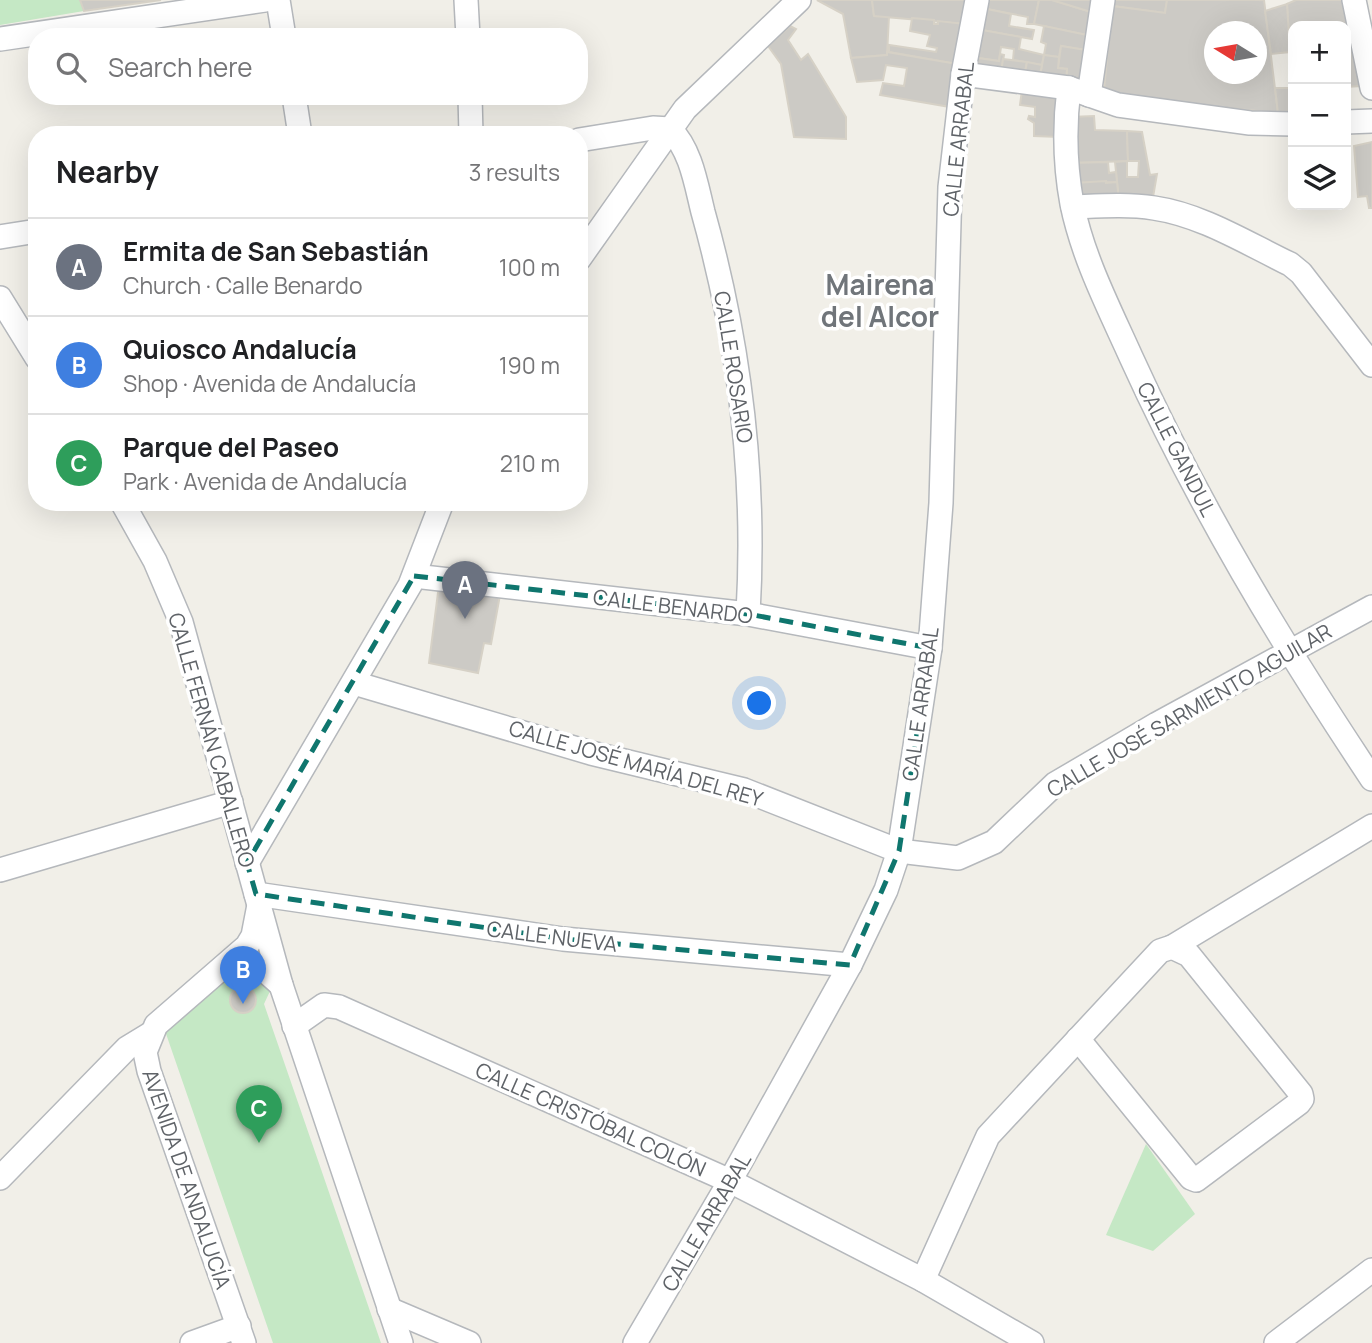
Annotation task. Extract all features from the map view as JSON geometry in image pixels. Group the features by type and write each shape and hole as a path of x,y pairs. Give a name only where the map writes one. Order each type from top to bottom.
{"street":[{"path":"75,28 265,0"},
{"path":"278,0 283,28"},
{"path":"466,0 468,28"},
{"path":"588,246 670,129 721,72 799,0"},
{"name":"CALLE ARRABAL","path":"635,1343 730,1181 850,965 886,890 899,851 929,648 941,503 950,187 963,74 977,0"},
{"name":"CALLE GANDUL","path":"1103,0 1065,134 1073,207 1103,296 1155,410 1287,652 1372,779"},
{"path":"1354,0 1369,56 1372,88"},
{"path":"0,39 28,35"},
{"path":"963,74 1079,92 1118,105 1193,116 1288,124"},
{"path":"295,105 299,126"},
{"path":"470,105 471,126"},
{"path":"1351,122 1372,121"},
{"path":"588,139 653,128 670,129"},
{"name":"CALLE ROSARIO","path":"670,129 683,145 691,166 711,238 732,343 747,438 750,488 748,614"},
{"path":"1073,207 1130,205 1176,212 1202,221 1290,264 1301,273 1372,365"},
{"path":"0,237 28,232"},
{"path":"3,308 28,345"},
{"name":"CALLE FERNÁN CABALLERO","path":"127,511 155,561 181,622 257,899"},
{"path":"247,863 414,576 439,511"},
{"name":"CALLE BENARDO","path":"414,576 648,600 748,614 929,648"},
{"name":"CALLE JOSÉ SARMIENTO AGUILAR","path":"899,851 958,858 983,849 1055,784 1287,652 1372,607"},
{"name":"CALLE JOSÉ MARÍA DEL REY","path":"354,683 591,753 744,790 899,851"},
{"path":"0,870 231,802"},
{"path":"923,1280 988,1136 1160,951 1172,947 1372,826"},
{"path":"0,1178 127,1048 150,1034 165,1016 228,964 253,936 257,899"},
{"path":"257,899 294,1026 401,1343"},
{"name":"CALLE NUEVA","path":"257,899 564,939 850,965"},
{"path":"1078,1039 1191,1178 1196,1180 1202,1179 1302,1099 1189,955 1172,947"},
{"path":"228,964 263,969 281,985"},
{"name":"CALLE CRISTÓBAL COLÓN","path":"294,1026 324,1005 339,1007 730,1181 923,1280 1032,1343"},
{"name":"AVENIDA DE ANDALUCÍA","path":"150,1034 145,1052 149,1071 242,1334"},
{"path":"1276,1343 1372,1270"},
{"path":"389,1309 469,1343"},
{"path":"192,1343 242,1334"}],"highlighted area":[{"path":"414,576 748,614 930,648 899,851 850,965 563,939 256,894 247,863"}],"green space":[{"path":"0,0 80,0 84,11 0,25"},
{"path":"253,972 271,989 264,1004 381,1343 273,1343 164,1028 232,973"},
{"path":"1146,1144 1195,1214 1153,1251 1106,1235"}],"building":[{"path":"80,0 161,0 84,11"},
{"path":"817,0 872,0 874,16 889,16 887,55 851,58 843,14"},
{"path":"872,0 969,0 965,24 874,16"},
{"path":"988,0 1039,0 1034,24 1027,24 1028,17 987,9"},
{"path":"1039,0 1052,0 1091,12 1087,35 1034,24"},
{"path":"1052,0 1094,0 1091,12"},
{"path":"1113,0 1167,0 1165,13 1112,6"},
{"path":"1167,0 1264,0 1267,21 1204,21 1204,84 1267,84 1267,24 1278,113 1107,96 1104,90 1112,6 1165,13"},
{"path":"1296,0 1344,0 1348,21 1288,21 1287,4"},
{"path":"1287,4 1288,52 1271,54 1265,11"},
{"path":"987,9 1011,14 1009,26 1034,30 1032,39 982,30"},
{"path":"912,18 934,20 934,24 938,24 938,21 965,24 957,64 889,52 889,45 936,52 937,48 927,46 930,35 910,31"},
{"path":"790,26 796,29 788,40 801,60 808,54 846,117 846,139 794,137 781,64 768,46"},
{"path":"1044,26 1087,35 1086,50 1061,46 1059,57 1044,55 1046,44 1041,42"},
{"path":"982,30 1021,37 1019,49 1044,55 1042,65 1013,60 1014,49 1001,47 999,61 978,58"},
{"path":"1351,35 1361,86 1351,87"},
{"path":"1061,46 1086,50 1080,84 1066,83 1067,69 1058,68"},
{"path":"887,52 957,64 950,107 880,95 883,83 904,86 907,68 886,65 883,80 857,82 851,58 887,55"},
{"path":"1000,54 1004,55 1001,73 978,65 978,58 999,61"},
{"path":"1044,55 1059,57 1058,68 1067,69 1066,83 1039,80"},
{"path":"1003,59 1027,62 1024,78 1001,73"},
{"path":"1027,62 1042,65 1039,80 1024,78"},
{"path":"1275,88 1288,88 1288,113 1278,113"},
{"path":"1022,90 1059,95 1059,137 1034,136 1034,123 1028,119 1029,116 1035,117 1035,107 1020,105"},
{"path":"1094,116 1095,130 1127,131 1128,161 1072,163 1070,117"},
{"path":"1127,131 1142,132 1150,175 1157,174 1152,203 1119,201 1115,162 1127,161 1127,177 1138,177 1139,161 1128,161"},
{"path":"1372,142 1372,208 1369,208 1367,196 1358,197 1354,146"},
{"path":"1108,162 1109,173 1116,172 1117,182 1074,183 1072,163"},
{"path":"1117,182 1119,201 1078,204 1074,183"},
{"path":"439,585 500,595 491,644 484,643 478,673 429,663"},
{"path":"243,987 252,991 256,1000 252,1009 243,1013 234,1009 230,1000 234,991"}],"place":[{"name":"Ermita de San Sebastián","path":"465,619"},
{"name":"Quiosco Andalucía","path":"243,1004"},
{"name":"Parque del Paseo","path":"259,1143"}],"district":[{"name":"Mairena del Alcor","path":"880,300"}]}
